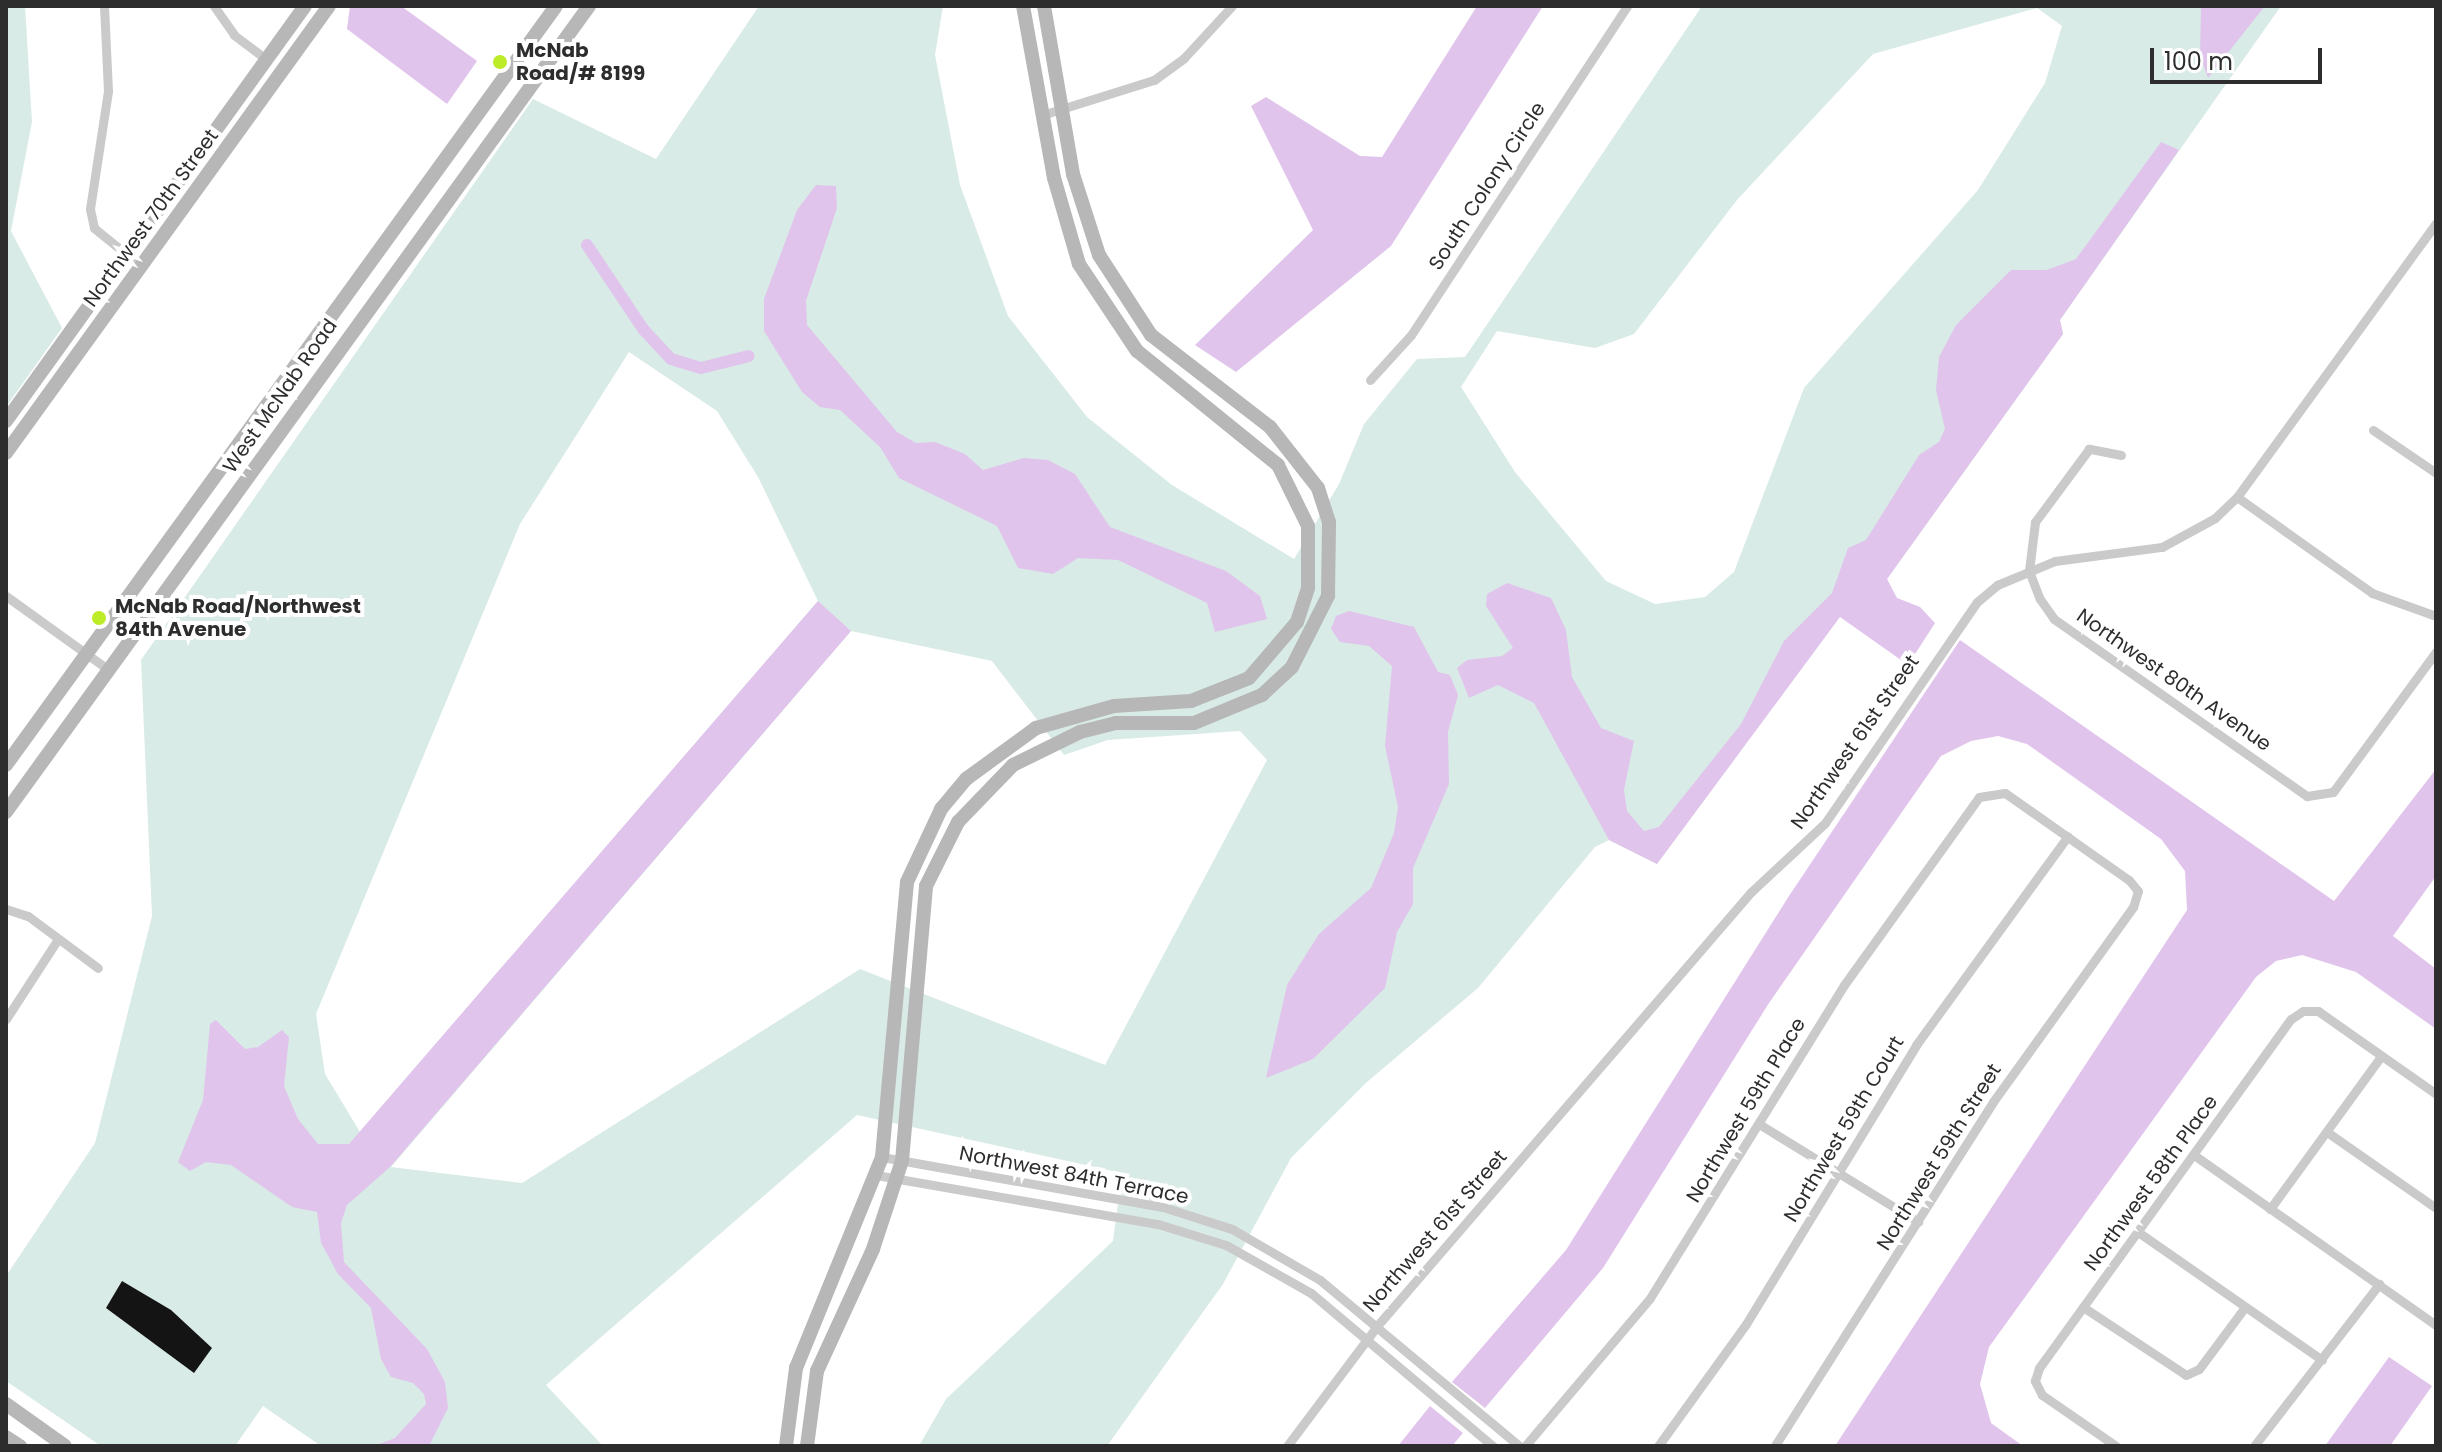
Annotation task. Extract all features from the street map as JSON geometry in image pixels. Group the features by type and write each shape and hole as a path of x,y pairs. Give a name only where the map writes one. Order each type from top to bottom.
{"street":[{"path":"104,6 108,91 90,209 94,228 141,266"},
{"path":"214,6 234,35 266,59"},
{"name":"Northwest 70th Street","path":"6,421 305,6"},
{"name":"Northwest 70th Street","path":"6,453 329,6"},
{"name":"West McNab Road","path":"6,765 556,6"},
{"name":"West McNab Road","path":"6,812 589,6"},
{"path":"786,1446 796,1368 882,1157 907,882 941,809 989,759 1036,728 1102,708 1217,695 1275,654 1297,622 1311,556 1308,526 1284,475 1255,443 1137,351 1102,304 1063,220 1023,6"},
{"path":"1042,115 1154,80 1184,58 1232,6"},
{"name":"South Colony Circle","path":"1370,380 1411,335 1627,6"},
{"path":"807,1446 817,1371 873,1249 902,1161 922,917 939,855 982,791 1047,746 1115,723 1194,723 1225,714 1262,695 1292,667 1314,633 1333,562 1318,488 1288,445 1151,335 1119,293 1084,217 1045,13 1026,24"},
{"name":"Northwest 61st Street","path":"1287,1446 1377,1326 1751,892 1825,823 1977,602 2029,571 2055,561 2162,547 2215,518 2237,497 2436,223"},
{"path":"2373,430 2436,473"},
{"path":"1284,475 1288,445"},
{"path":"2029,571 2035,522 2077,459 2099,447 2121,455"},
{"path":"2237,497 2372,593 2436,616"},
{"name":"Northwest 80th Avenue","path":"2029,571 2054,619 2307,796 2320,797 2333,792 2436,652"},
{"path":"6,596 109,670"},
{"name":"Northwest 59th Place","path":"1522,1446 1650,1298 1844,985 1979,797 1992,790 2068,836"},
{"name":"Northwest 59th Street","path":"1775,1446 1993,1102 2133,907 2138,891 2068,836"},
{"name":"Northwest 59th Court","path":"1658,1446 1746,1324 1916,1045 2068,836"},
{"path":"6,909 15,909 98,968"},
{"path":"6,1019 58,939"},
{"name":"Northwest 58th Place","path":"2116,1446 2042,1395 2035,1381 2083,1307 2303,1011 2318,1011 2381,1056"},
{"path":"2270,1209 2381,1056 2436,1094"},
{"path":"1759,1124 1918,1222"},
{"path":"2327,1132 2436,1208"},
{"path":"2194,1155 2436,1325"},
{"name":"Northwest 84th Terrace","path":"882,1157 1163,1207 1232,1229 1320,1280 1522,1446"},
{"name":"Northwest 84th Terrace","path":"876,1175 1158,1224 1226,1245 1269,1265 1368,1338 1493,1446"},
{"path":"2138,1232 2322,1360"},
{"path":"2254,1446 2379,1284"},
{"path":"2083,1307 2186,1375 2199,1369 2245,1307"},
{"path":"6,1404 65,1446"},
{"path":"6,1437 20,1446"}],"shaded area":[{"path":"6,6 25,6 32,122 11,231 62,328 6,407"},
{"path":"350,6 401,6 477,61 447,104 347,29"},
{"path":"759,6 943,6 935,55 960,185 1008,316 1087,417 1172,485 1294,559 1339,484 1364,424 1417,359 1465,357 1702,6 2281,6 2060,320 2063,334 1887,579 1840,616 1657,864 1609,840 1595,847 1478,988 1367,1082 1291,1158 1223,1284 1107,1446 919,1446 946,1399 1113,1241 1122,1173 857,1115 546,1385 603,1446 321,1446 263,1406 235,1446 101,1446 6,1381 6,1276 95,1143 152,916 141,660 533,99 656,159","holes":["2037,8 2062,26 2045,83 1978,190 1804,388 1734,572 1705,597 1655,604 1606,581 1515,472 1461,387 1497,331 1595,348 1634,334 1737,200 1873,54","629,352 717,411 758,477 818,601 360,1132 325,1074 316,1014 520,524","851,631 992,661 1064,755 1108,740 1240,731 1267,760 1105,1065 860,969 522,1183 391,1167"]},
{"path":"1477,6 1543,6 1391,246 1236,372 1195,345 1313,230 1251,106 1266,97 1360,156 1382,157"},
{"path":"2201,6 2265,6 2208,78 2200,56"},
{"path":"2161,142 2179,150 2060,320 2063,334 1887,579 1897,598 1920,607 1935,623 1908,665 1840,617 1657,864 1609,840 1534,703 1498,685 1469,698 1457,668 1467,660 1502,656 1513,648 1486,606 1487,594 1507,583 1551,598 1566,630 1572,677 1601,728 1634,741 1624,790 1627,811 1644,831 1659,827 1741,724 1784,641 1832,593 1848,548 1866,540 1919,455 1939,442 1945,429 1936,390 1939,357 1956,325 2011,270 2047,270 2076,259"},
{"path":"816,185 836,186 837,208 806,301 807,325 897,432 916,443 935,442 965,454 983,470 1024,458 1048,460 1075,474 1110,527 1226,571 1260,596 1267,619 1215,632 1207,603 1118,560 1078,558 1053,574 1018,568 997,526 899,478 880,447 840,410 820,407 802,392 764,331 764,299 797,210"},
{"path":"818,601 851,631 390,1167 347,1205 341,1223 344,1262 427,1349 445,1382 448,1408 429,1446 374,1446 395,1438 426,1404 424,1394 413,1383 391,1377 381,1359 371,1308 338,1274 321,1243 317,1212 292,1207 231,1165 206,1162 190,1171 178,1162 203,1100 210,1024 216,1020 245,1049 258,1047 282,1030 289,1037 284,1086 298,1119 318,1144 349,1144"},
{"path":"1349,611 1414,627 1438,672 1450,675 1458,695 1448,732 1449,784 1413,868 1413,904 1397,932 1385,988 1313,1059 1266,1078 1287,985 1319,934 1371,888 1394,833 1398,807 1385,746 1392,666 1369,646 1340,642 1331,629 1336,616"},
{"path":"1960,640 2334,901 2436,769 2436,876 2393,936 2436,969 2436,1029 2356,972 2302,955 2276,961 2256,977 1989,1347 1980,1384 1991,1423 2023,1446 1835,1446 2187,910 2185,871 2161,839 2027,744 1998,736 1971,741 1941,756 1769,1003 1603,1268 1485,1408 1452,1382 1566,1250 1789,896"},
{"path":"2389,1357 2432,1386 2390,1446 2325,1446"},
{"path":"1430,1406 1463,1433 1452,1446 1398,1446"}],"building":[{"path":"122,1281 171,1310 212,1348 194,1373 106,1308"}],"waterway":[{"path":"587,245 643,329 671,359 701,368 749,356"}],"place":[{"name":"McNab Road/# 8199","path":"500,62"},
{"name":"McNab Road/Northwest 84th Avenue","path":"99,618"}]}
